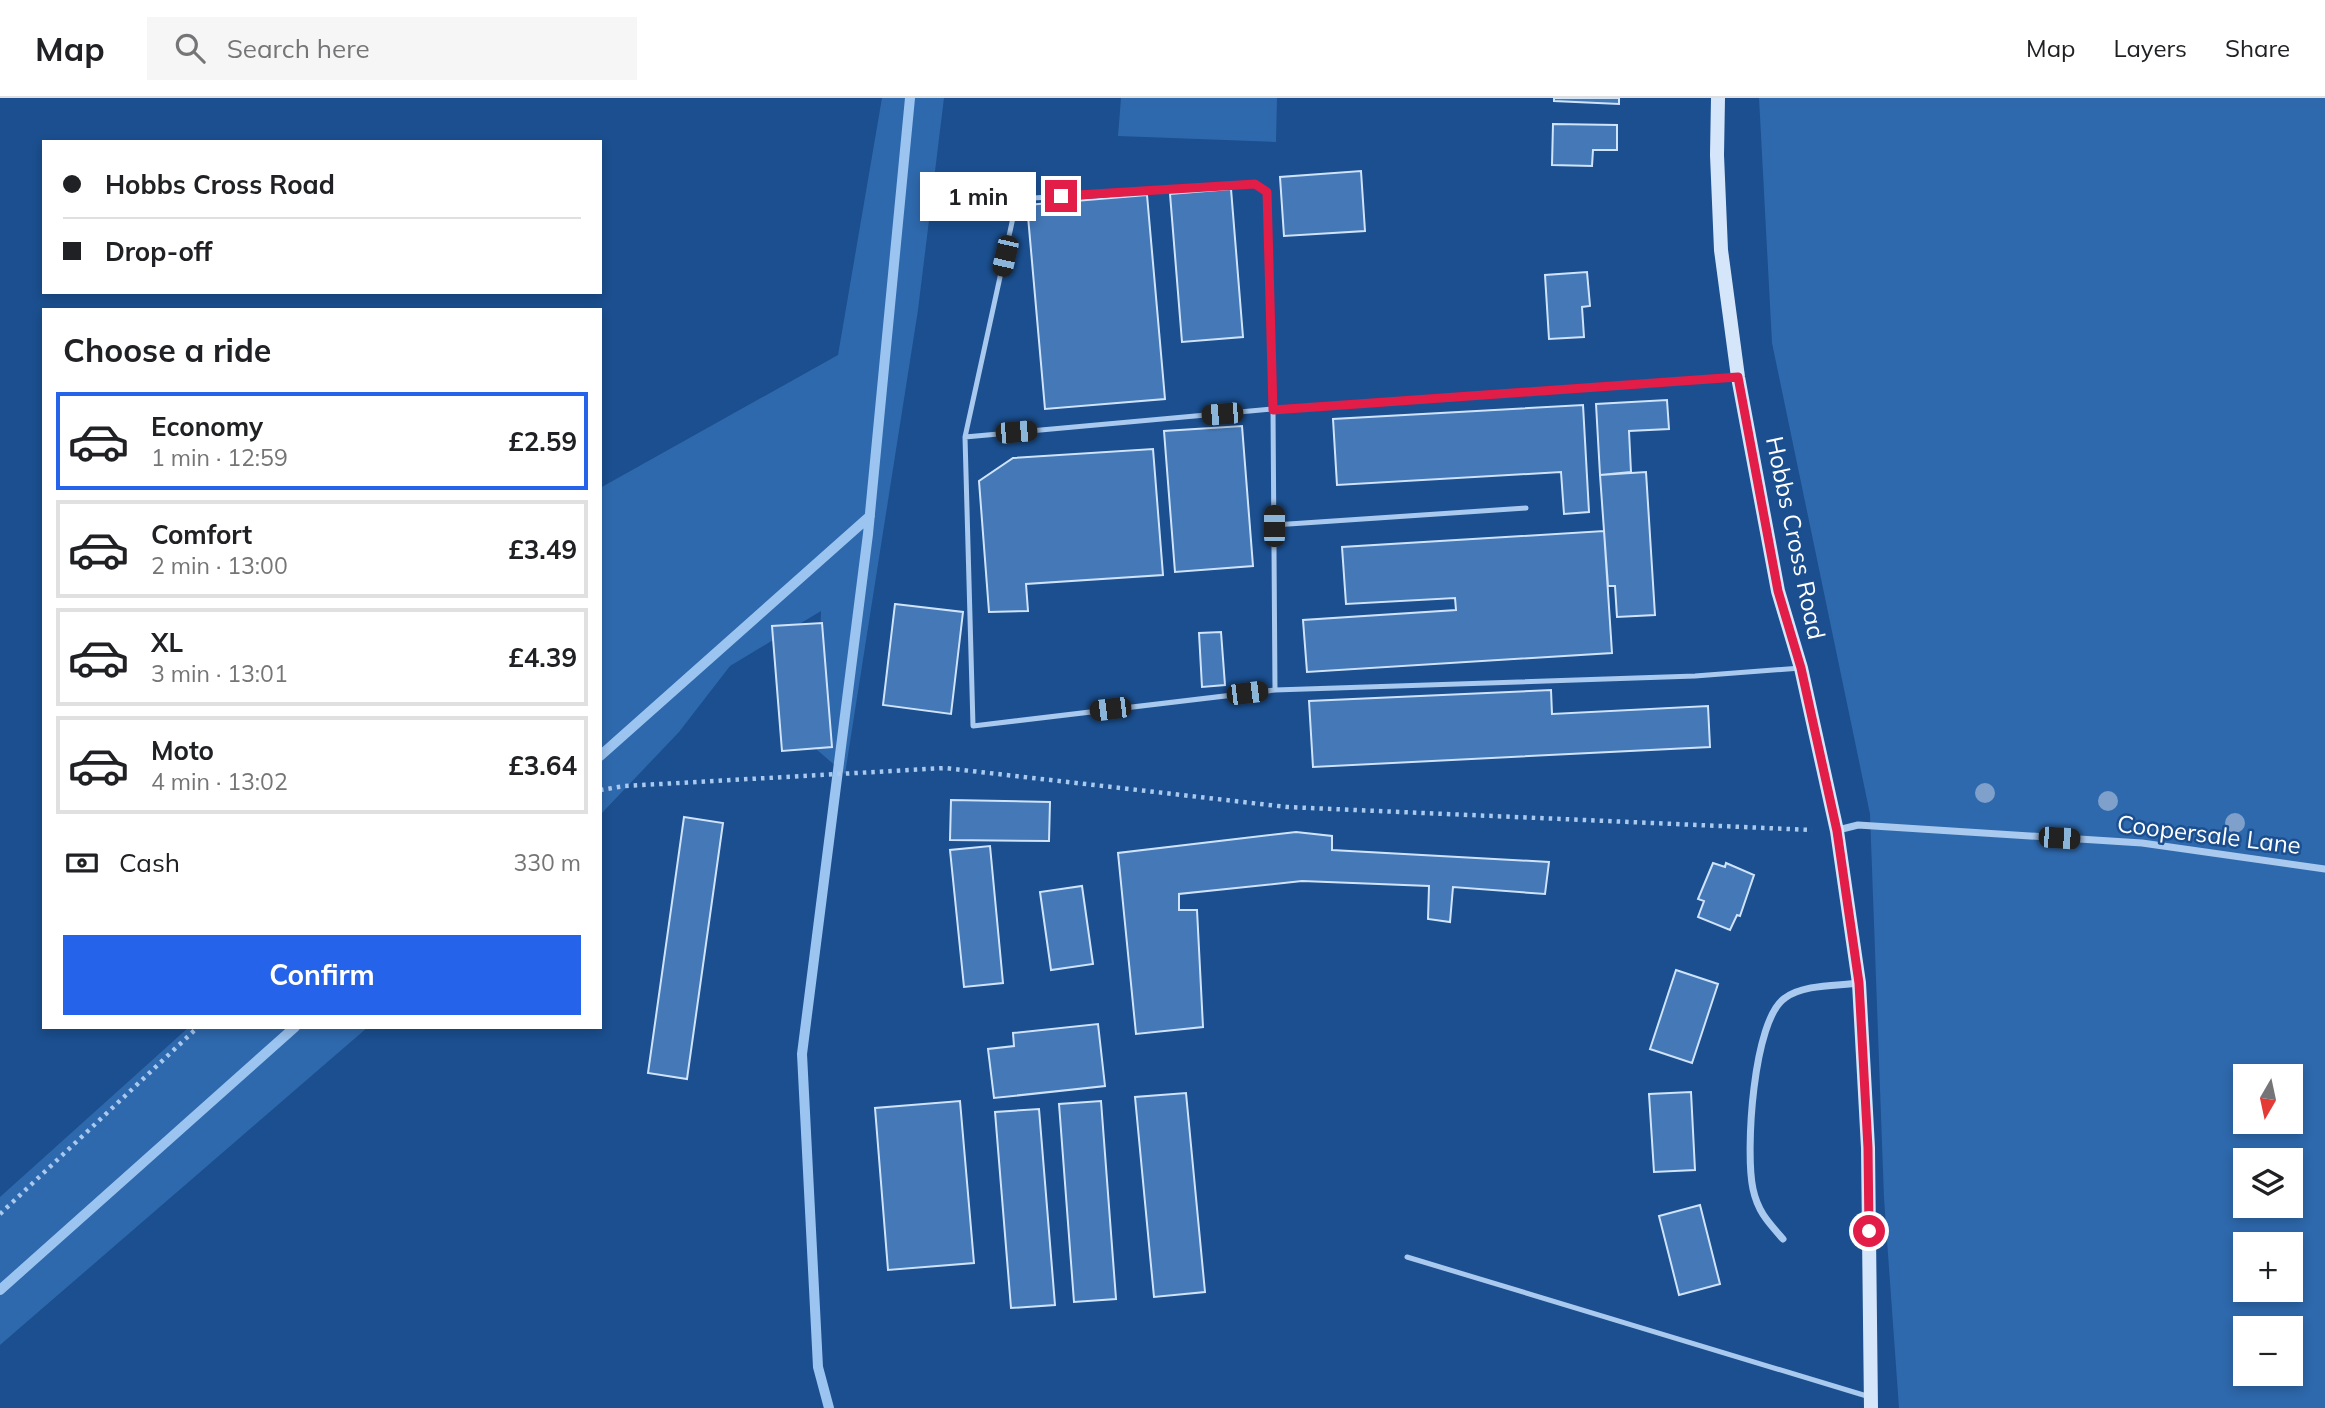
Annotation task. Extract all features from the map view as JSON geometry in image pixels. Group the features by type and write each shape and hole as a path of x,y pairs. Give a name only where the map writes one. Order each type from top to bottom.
{"street":[{"name":"Hobbs Cross Road","path":"1718,98 1717,155 1721,250 1738,377 1778,591 1801,668 1837,831 1859,983 1868,1148 1871,1403"},
{"name":"Coopersale Lane","path":"1837,831 1858,825 2142,843 2325,869"},
{"path":"1783,1239 1761,1215 1753,1189 1750,1158 1755,1088 1762,1040 1769,1019 1784,998 1806,990 1859,983"}],"lane":[{"path":"1275,690 1273,410 1267,192 1255,184 1033,198 1016,204 965,437 973,726 1275,690 1695,676 1801,668"},
{"path":"965,437 1273,410 1738,377"},
{"path":"1274,526 1526,508"},
{"path":"1407,1257 1871,1403"}],"path":[{"path":"602,790 625,786 945,768 1287,807 1837,831"},
{"path":"0,1214 196,1029"}],"shaded area":[{"path":"882,98 944,98 918,310 845,774 816,749 821,611 730,666 679,732 602,813 602,487 838,355"},
{"path":"1121,98 1277,98 1276,142 1118,136"},
{"path":"1759,98 2325,98 2325,1408 1899,1408 1884,1198 1870,814 1772,343"},
{"path":"187,1029 366,1029 0,1345 0,1197"}],"building":[{"path":"1554,98 1619,98 1619,104 1554,101"},
{"path":"1553,124 1617,125 1617,150 1593,150 1592,166 1552,165"},
{"path":"1361,171 1365,231 1284,236 1280,177"},
{"path":"1231,189 1243,337 1182,342 1170,194"},
{"path":"1147,195 1165,399 1045,409 1027,205"},
{"path":"1587,272 1590,306 1582,307 1584,337 1549,339 1545,275"},
{"path":"1667,400 1669,429 1629,431 1631,472 1600,475 1596,404"},
{"path":"1583,405 1589,512 1564,514 1561,472 1337,485 1333,419"},
{"path":"1242,426 1253,566 1175,572 1164,431"},
{"path":"1153,449 1163,575 1026,584 1028,611 989,612 979,481 1013,458"},
{"path":"1646,472 1655,615 1617,617 1615,586 1608,586 1600,475"},
{"path":"1604,531 1612,653 1307,672 1303,620 1456,610 1455,598 1346,604 1342,547"},
{"path":"895,604 963,612 951,714 883,705"},
{"path":"822,623 832,747 782,751 772,626"},
{"path":"1221,632 1225,685 1202,687 1199,633"},
{"path":"1551,690 1552,714 1708,706 1710,747 1313,767 1309,701"},
{"path":"951,800 1050,802 1049,841 950,840"},
{"path":"684,817 723,823 687,1079 648,1073"},
{"path":"1296,832 1332,836 1332,850 1549,862 1545,894 1453,887 1450,922 1428,919 1429,886 1302,881 1179,894 1179,910 1197,910 1203,1027 1136,1034 1118,853"},
{"path":"990,846 1003,983 964,987 950,850"},
{"path":"1713,863 1725,867 1726,863 1754,875 1740,916 1737,915 1730,930 1698,917 1704,901 1698,899"},
{"path":"1082,886 1093,964 1051,970 1040,892"},
{"path":"1676,970 1718,984 1692,1063 1650,1049"},
{"path":"1098,1024 1105,1086 994,1098 988,1049 1014,1046 1013,1033"},
{"path":"1691,1092 1695,1170 1654,1172 1649,1094"},
{"path":"1186,1093 1205,1292 1154,1297 1135,1097"},
{"path":"960,1101 974,1263 888,1270 875,1108"},
{"path":"1101,1101 1116,1299 1074,1302 1059,1104"},
{"path":"1039,1109 1055,1305 1011,1308 995,1112"},
{"path":"1700,1205 1720,1284 1679,1295 1659,1216"}],"waterway":[{"path":"829,1408 818,1367 802,1054 868,534 910,98"},
{"path":"602,754 870,516"},
{"path":"0,1290 293,1029"}],"route":[{"path":"1061,196 1255,184 1267,192 1273,410 1738,377 1778,591 1801,668 1837,831 1859,983 1868,1148 1869,1231"}]}
